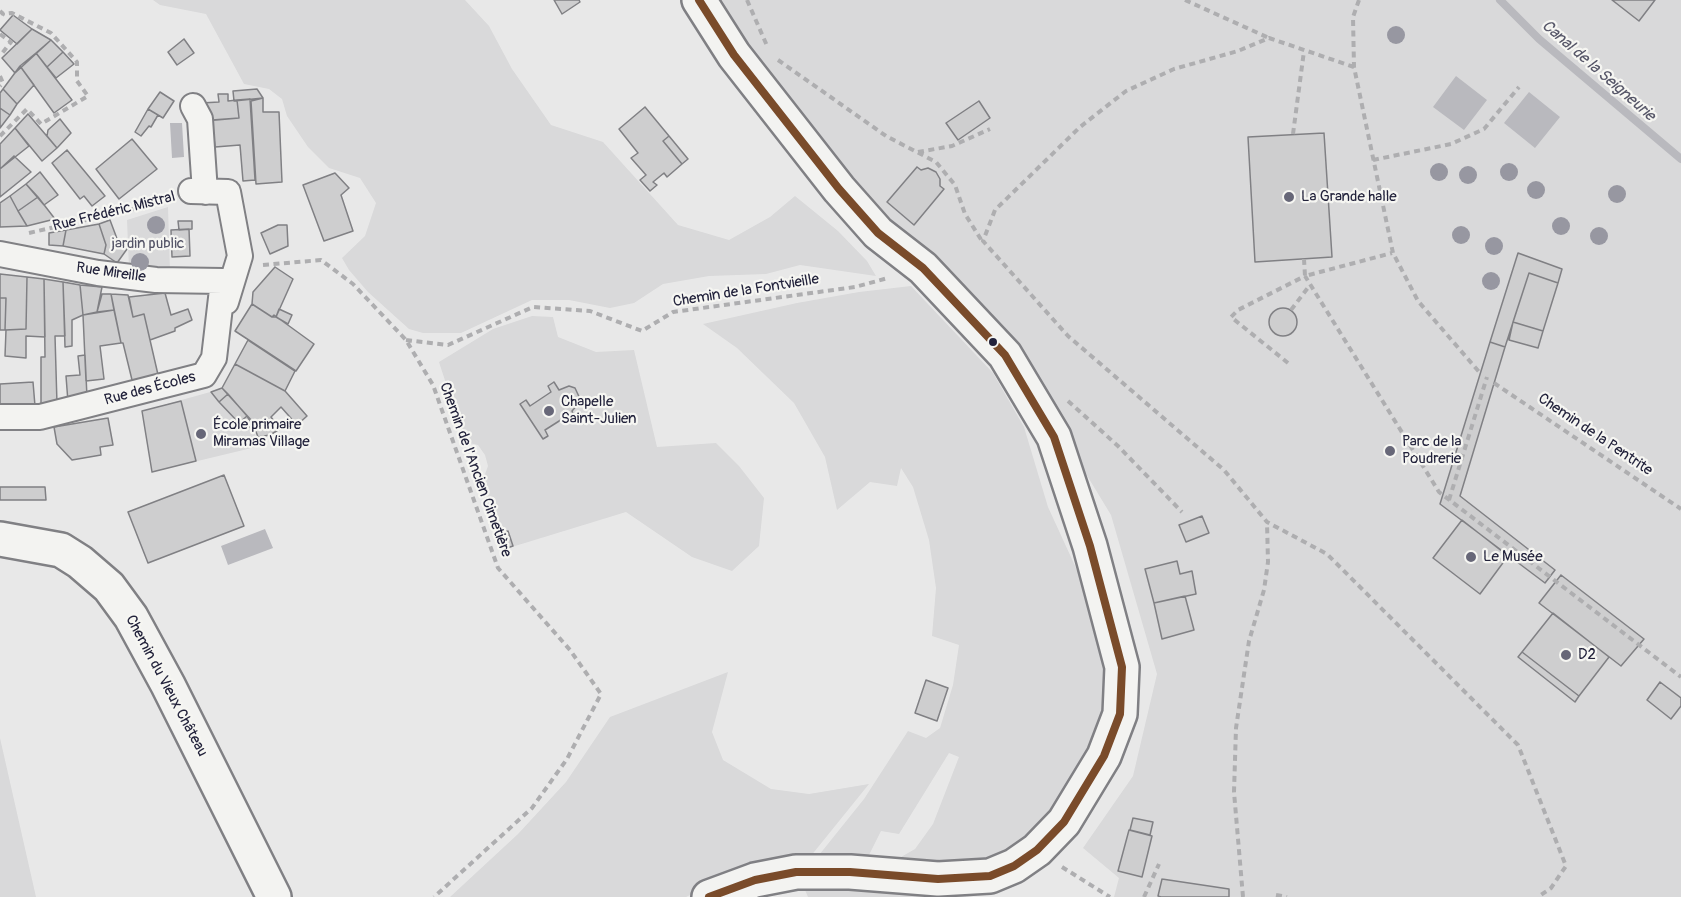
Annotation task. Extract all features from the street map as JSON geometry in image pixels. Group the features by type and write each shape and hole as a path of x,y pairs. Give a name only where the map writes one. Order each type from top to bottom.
{"street":[{"path":"699,0 734,55 839,189 878,233 923,268 1005,355 1054,436 1090,546 1122,667 1120,714 1104,756 1064,822 1037,850 1014,866 990,876 938,879 850,872 796,872 755,880 709,897"},
{"name":"Rue des Écoles","path":"0,417 40,417 204,375 214,358 218,327 230,274 240,256 208,192 200,119 194,106"},
{"name":"Rue Mireille","path":"0,254 98,273 156,280 230,274"},
{"name":"Chemin du Vieux Château","path":"0,539 61,550 80,562 109,587 131,617 168,685 274,897"}],"path":[{"path":"747,0 771,55 886,136 936,162 955,185 965,214 983,241 1068,336 1224,470 1267,522 1327,554 1518,745 1566,866 1551,888 1538,897"},
{"path":"1185,0 1269,38 1354,67"},
{"path":"1359,0 1353,17 1354,67 1393,253 1418,301 1480,373"},
{"path":"0,136 27,109 42,124 88,96 77,81 77,62 51,33 12,13 1,14"},
{"path":"0,34 10,42 0,56"},
{"path":"983,241 994,210 1080,127 1126,91 1174,69 1238,51 1269,38"},
{"path":"1293,134 1304,51"},
{"path":"0,76 3,83 0,86"},
{"path":"1373,160 1451,144 1484,129 1519,87"},
{"path":"918,153 952,146 990,129"},
{"name":"Rue Frédéric Mistral","path":"23,234 208,192"},
{"path":"1288,363 1231,317 1238,310 1305,276 1393,253"},
{"path":"1304,259 1305,276 1439,492 1681,677"},
{"name":"Chemin de l'Ancien Cimetière","path":"230,274 321,260 353,284 406,340 433,385 498,568 570,650 601,694 567,759 532,808 434,897"},
{"path":"1291,310 1311,285"},
{"name":"Chemin de la Fontvieille","path":"406,340 448,345 533,307 590,311 642,331 673,312 855,287"},
{"path":"1449,500 1487,377"},
{"name":"Chemin de la Pentrite","path":"1494,383 1681,509"},
{"path":"1065,399 1118,446 1182,512"},
{"path":"1243,897 1234,792 1236,728 1249,642 1264,590 1268,562 1267,522"},
{"path":"1037,850 1110,897"},
{"path":"1144,897 1160,864"},
{"path":"1276,895 1287,897"}],"shaded area":[{"path":"1456,76 1487,100 1464,130 1433,107"},
{"path":"1529,92 1560,117 1535,148 1504,123"},
{"path":"170,123 182,123 184,157 172,158"},
{"name":"École primaire Miramas Village","path":"221,389 250,422 260,446 152,472 142,411"},
{"path":"265,529 273,548 228,565 221,546"}],"green space":[{"path":"153,0 465,0 489,26 512,69 551,125 603,142 678,225 729,240 770,217 795,196 838,231 867,261 876,276 800,265 766,274 709,276 663,284 634,303 610,308 569,300 532,300 461,333 423,333 409,329 368,292 342,258 365,236 376,203 360,178 329,168 308,147 287,116 282,99 269,89 244,84 206,14 160,5"},
{"name":"Parc de la Poudrerie","path":"720,0 1681,0 1681,897 1114,897 1119,878 1083,848 1133,776 1157,674 1111,515 1004,339 874,214 742,58"},
{"name":"jardin public","path":"168,207 170,272 129,268 127,220"},
{"path":"911,286 993,373 1024,427 1048,507 1104,629 1112,709 1066,796 1021,848 985,867 887,865 915,849 933,824 959,757 949,753 899,834 881,831 866,861 815,860 864,799 908,731 926,738 940,728 953,685 959,645 932,636 936,588 929,540 913,487 901,468 897,486 870,482 837,510 825,457 794,403 737,348 703,324 797,303"},
{"path":"532,316 553,317 558,337 596,352 634,350 657,447 716,443 739,466 764,498 759,546 732,571 692,557 626,512 502,550 478,481 484,477 488,466 485,455 478,445 465,442 439,362 493,329"},
{"path":"728,672 712,732 723,760 771,789 809,794 869,784 806,862 729,876 686,897 450,897 518,834 566,782 610,717"},
{"path":"0,738 36,897 0,897"},
{"path":"802,883 974,897 808,897"}],"building":[{"path":"554,0 579,0 580,2 562,14"},
{"path":"1612,0 1655,0 1639,21"},
{"path":"13,15 32,29 17,44 0,30"},
{"path":"32,29 51,40 15,73 2,58"},
{"path":"184,39 194,53 177,65 168,52"},
{"path":"51,40 63,52 47,67 36,53"},
{"path":"63,52 74,64 56,78 47,67"},
{"path":"36,53 72,100 54,113 20,66"},
{"path":"20,66 34,85 17,104 3,89"},
{"path":"3,89 17,104 10,115 0,108 0,93"},
{"path":"257,89 263,98 234,101 233,91"},
{"path":"160,92 174,101 163,118 148,109"},
{"path":"218,94 228,94 228,101 237,100 239,118 205,121 201,103 219,102"},
{"path":"263,98 263,112 279,112 282,182 256,184 251,101"},
{"path":"250,99 255,180 243,181 240,145 215,147 212,120 239,118 237,100"},
{"path":"979,101 990,118 958,140 946,123"},
{"path":"645,107 669,136 663,141 682,164 667,177 664,173 653,182 657,185 650,191 640,180 646,175 631,158 638,153 619,129"},
{"path":"0,108 10,115 0,128"},
{"path":"148,109 158,115 151,127 149,126 141,136 135,132"},
{"path":"28,114 57,148 42,161 15,128"},
{"path":"60,119 71,133 57,148 47,136 48,130"},
{"path":"15,128 29,146 0,169 0,144"},
{"name":"La Grande halle","path":"1324,133 1332,257 1255,262 1248,137"},
{"path":"669,136 688,159 682,164 663,141"},
{"path":"132,139 157,169 119,199 96,169"},
{"path":"67,150 105,196 92,206 84,196 80,199 52,163"},
{"path":"14,156 31,172 0,197 0,169"},
{"path":"917,167 921,170 928,168 936,172 940,179 940,186 944,189 914,225 887,202"},
{"path":"40,172 58,195 44,205 26,184"},
{"path":"335,173 349,188 341,195 353,231 324,241 303,185"},
{"path":"26,184 38,197 18,211 10,196"},
{"path":"10,196 27,226 0,227 0,203"},
{"path":"38,197 55,219 27,226 18,211"},
{"path":"110,220 119,244 127,249 117,263 104,254 106,245 99,224"},
{"path":"178,221 192,221 192,229 179,230"},
{"path":"99,224 106,245 104,254 63,246 66,230"},
{"path":"278,225 287,225 288,246 270,254 261,233"},
{"path":"189,229 190,256 172,257 171,230"},
{"path":"66,230 63,246 49,245 49,233"},
{"path":"1518,253 1562,269 1558,283 1529,273 1505,347 1490,342"},
{"path":"275,267 293,279 276,317 272,317 252,304 253,292"},
{"path":"1529,273 1558,283 1543,331 1513,322"},
{"path":"0,274 27,277 26,329 5,330 6,298 0,298"},
{"path":"27,277 44,279 45,337 26,336 26,358 5,356 6,330 26,329"},
{"path":"44,279 63,282 65,336 55,336 57,404 41,406 41,357 45,357"},
{"path":"63,282 80,285 83,315 72,320 72,346 65,347"},
{"path":"80,285 102,287 97,312 83,315"},
{"path":"165,293 171,315 188,309 192,320 175,328 175,331 150,340 144,314 133,317 129,297"},
{"path":"102,294 111,294 114,310 97,312"},
{"path":"111,294 128,295 133,317 144,314 159,379 133,384 123,343 121,343"},
{"path":"0,298 6,298 5,330 0,330"},
{"path":"252,304 272,317 274,315 314,344 296,371 235,331"},
{"path":"1283,308 1293,312 1297,322 1293,332 1283,336 1273,332 1269,322 1273,312"},
{"path":"279,309 292,315 288,324 276,317"},
{"path":"114,310 121,343 100,346 104,379 86,381 83,315"},
{"path":"1513,322 1543,331 1538,348 1509,340"},
{"path":"248,340 295,371 285,391 235,364"},
{"path":"1490,342 1505,347 1460,496 1555,570 1545,583 1440,504"},
{"path":"85,355 87,397 68,402 66,376 80,375 78,356"},
{"path":"235,364 285,391 307,416 297,425 281,407 271,417 280,429 270,435 258,437 252,421 222,388"},
{"path":"33,382 35,406 0,408 0,384"},
{"name":"Chapelle Saint-Julien","path":"554,382 559,390 569,386 575,388 581,401 572,411 575,418 570,421 567,416 545,430 548,436 543,439 520,404 526,400 530,406 551,392 548,386"},
{"path":"222,388 228,394 219,402 211,392"},
{"path":"228,394 247,416 239,423 219,402"},
{"path":"181,401 196,461 152,472 142,411"},
{"path":"247,416 253,426 244,429 239,423"},
{"path":"108,418 113,445 100,447 101,455 72,460 57,444 54,427"},
{"path":"224,475 244,526 148,563 128,512"},
{"path":"0,487 45,487 46,500 0,500"},
{"path":"1202,516 1209,533 1186,542 1179,525"},
{"name":"Le Musée","path":"1462,520 1508,556 1480,594 1433,558"},
{"path":"508,531 513,546 501,550 496,534"},
{"path":"1177,561 1180,574 1192,571 1196,594 1154,603 1145,569"},
{"path":"1561,575 1644,639 1621,666 1539,603"},
{"path":"1185,596 1194,630 1162,639 1154,603"},
{"name":"D2","path":"1553,613 1609,657 1579,696 1522,652"},
{"path":"1522,652 1579,696 1575,702 1518,657"},
{"path":"926,680 948,688 937,721 915,713"},
{"path":"1660,682 1681,698 1681,706 1671,719 1647,700"},
{"path":"1133,818 1153,822 1150,835 1130,830"},
{"path":"1129,830 1152,836 1142,877 1118,871"},
{"path":"1162,879 1229,889 1229,897 1161,897 1158,896"}],"waterway":[{"name":"Canal de la Seigneurie","path":"1500,0 1539,39 1681,159"}],"transit line":[{"path":"699,0 734,55 839,189 878,233 923,268 1005,355 1054,437 1090,546 1122,667 1120,714 1104,756 1064,822 1037,850 1014,866 990,876 938,879 850,872 796,872 755,880 709,897"}],"place":[{"name":"La Grande halle","path":"1289,197"},
{"name":"Chapelle Saint-Julien","path":"549,411"},
{"name":"École primaire Miramas Village","path":"201,434"},
{"name":"Parc de la Poudrerie","path":"1390,451"},
{"name":"Le Musée","path":"1471,557"},
{"name":"D2","path":"1566,655"}]}
